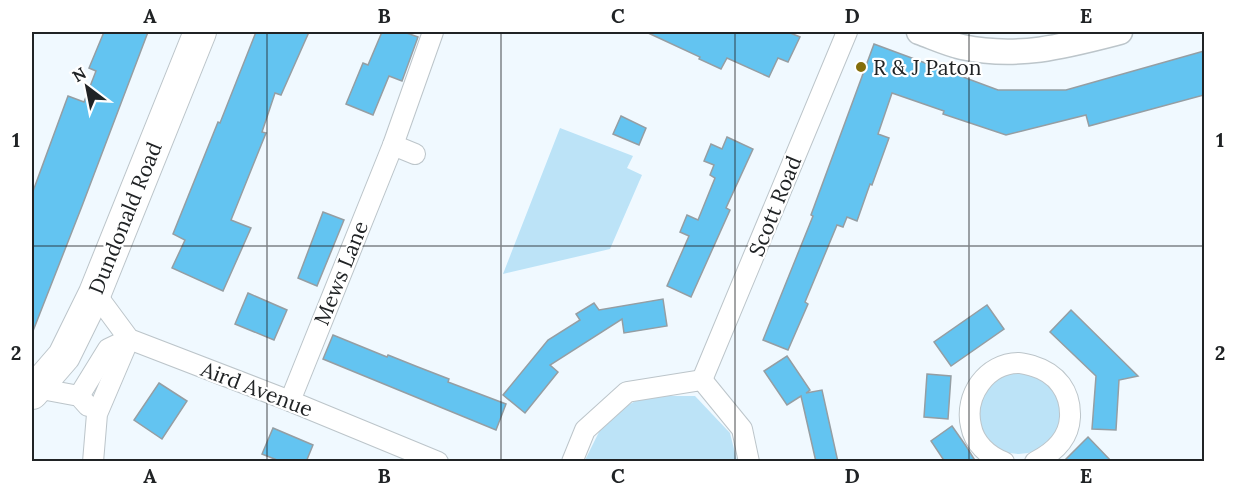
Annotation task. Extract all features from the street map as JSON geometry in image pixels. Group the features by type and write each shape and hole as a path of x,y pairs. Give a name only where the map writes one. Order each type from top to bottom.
{"main road":[{"name":"Dundonald Road","path":"34,390 64,356 96,293 200,32"}],"street":[{"name":"Mews Lane","path":"290,401 393,145 433,32"},
{"name":"Scott Road","path":"702,380 847,32"},
{"path":"919,32 961,47 1011,53 1064,46 1120,32"},
{"path":"393,145 415,154"},
{"path":"96,293 129,339"},
{"path":"79,396 108,349 129,339"},
{"path":"93,462 97,414 129,339"},
{"name":"Aird Avenue","path":"129,339 290,401 438,462"},
{"path":"1004,462 983,450 972,434 968,416 971,398 980,381 996,368 1020,363 1046,370 1061,384 1069,401 1070,419 1063,440 1050,454 1035,462"},
{"path":"572,462 585,430 627,392 702,380 742,429 749,462"},
{"path":"34,390 79,396 97,414"}],"shaded area":[{"path":"560,128 633,156 627,168 642,175 610,249 503,274"},
{"path":"1011,372 1027,372 1042,379 1053,390 1060,405 1057,429 1048,442 1027,454 1011,454 996,447 985,436 978,421 978,405 985,390 996,379"},
{"path":"644,396 695,396 730,433 737,461 584,462 606,418"}],"building":[{"path":"104,32 148,32 32,331 32,194 68,96 84,102 96,71 89,68"},
{"path":"256,32 309,32 281,95 275,93 262,132 266,133 231,220 251,228 223,291 172,268 185,240 173,234"},
{"path":"382,32 404,32 418,37 402,81 389,76 373,115 346,104 363,63 368,65"},
{"path":"646,32 788,32 800,37 788,62 778,58 769,77 727,58 721,69"},
{"path":"874,44 998,90 1066,90 1204,51 1204,95 1089,126 1086,115 1006,135 943,114 944,111 892,93 878,134 889,138 872,185 870,184 857,221 847,217 843,227 837,225 805,302 808,304 788,350 763,340 813,216 811,215"},
{"path":"621,116 646,128 639,145 613,134"},
{"path":"727,137 753,149 726,208 730,210 691,297 667,286 689,236 680,232 687,215 698,220 715,178 710,175 714,165 704,161 711,144 722,149"},
{"path":"323,212 344,220 317,286 298,278"},
{"path":"248,293 287,310 274,340 235,324"},
{"path":"663,299 667,326 624,333 622,319 550,365 558,372 525,413 503,395 548,340 580,320 576,314 594,303 599,310"},
{"path":"987,305 1004,329 951,366 934,342"},
{"path":"1071,310 1138,376 1119,380 1116,430 1092,429 1096,376 1050,332"},
{"path":"333,335 449,379 448,382 506,404 496,430 323,359"},
{"path":"787,356 810,390 806,393 822,390 838,462 816,462 801,396 787,405 764,371"},
{"path":"927,374 951,376 948,419 924,417"},
{"path":"159,383 187,401 162,439 134,420"},
{"path":"952,426 976,462 945,462 931,441"},
{"path":"273,428 313,445 306,462 282,462 262,454"},
{"path":"1088,437 1112,462 1063,462"}],"place":[{"name":"R & J Paton","path":"861,67"}]}
